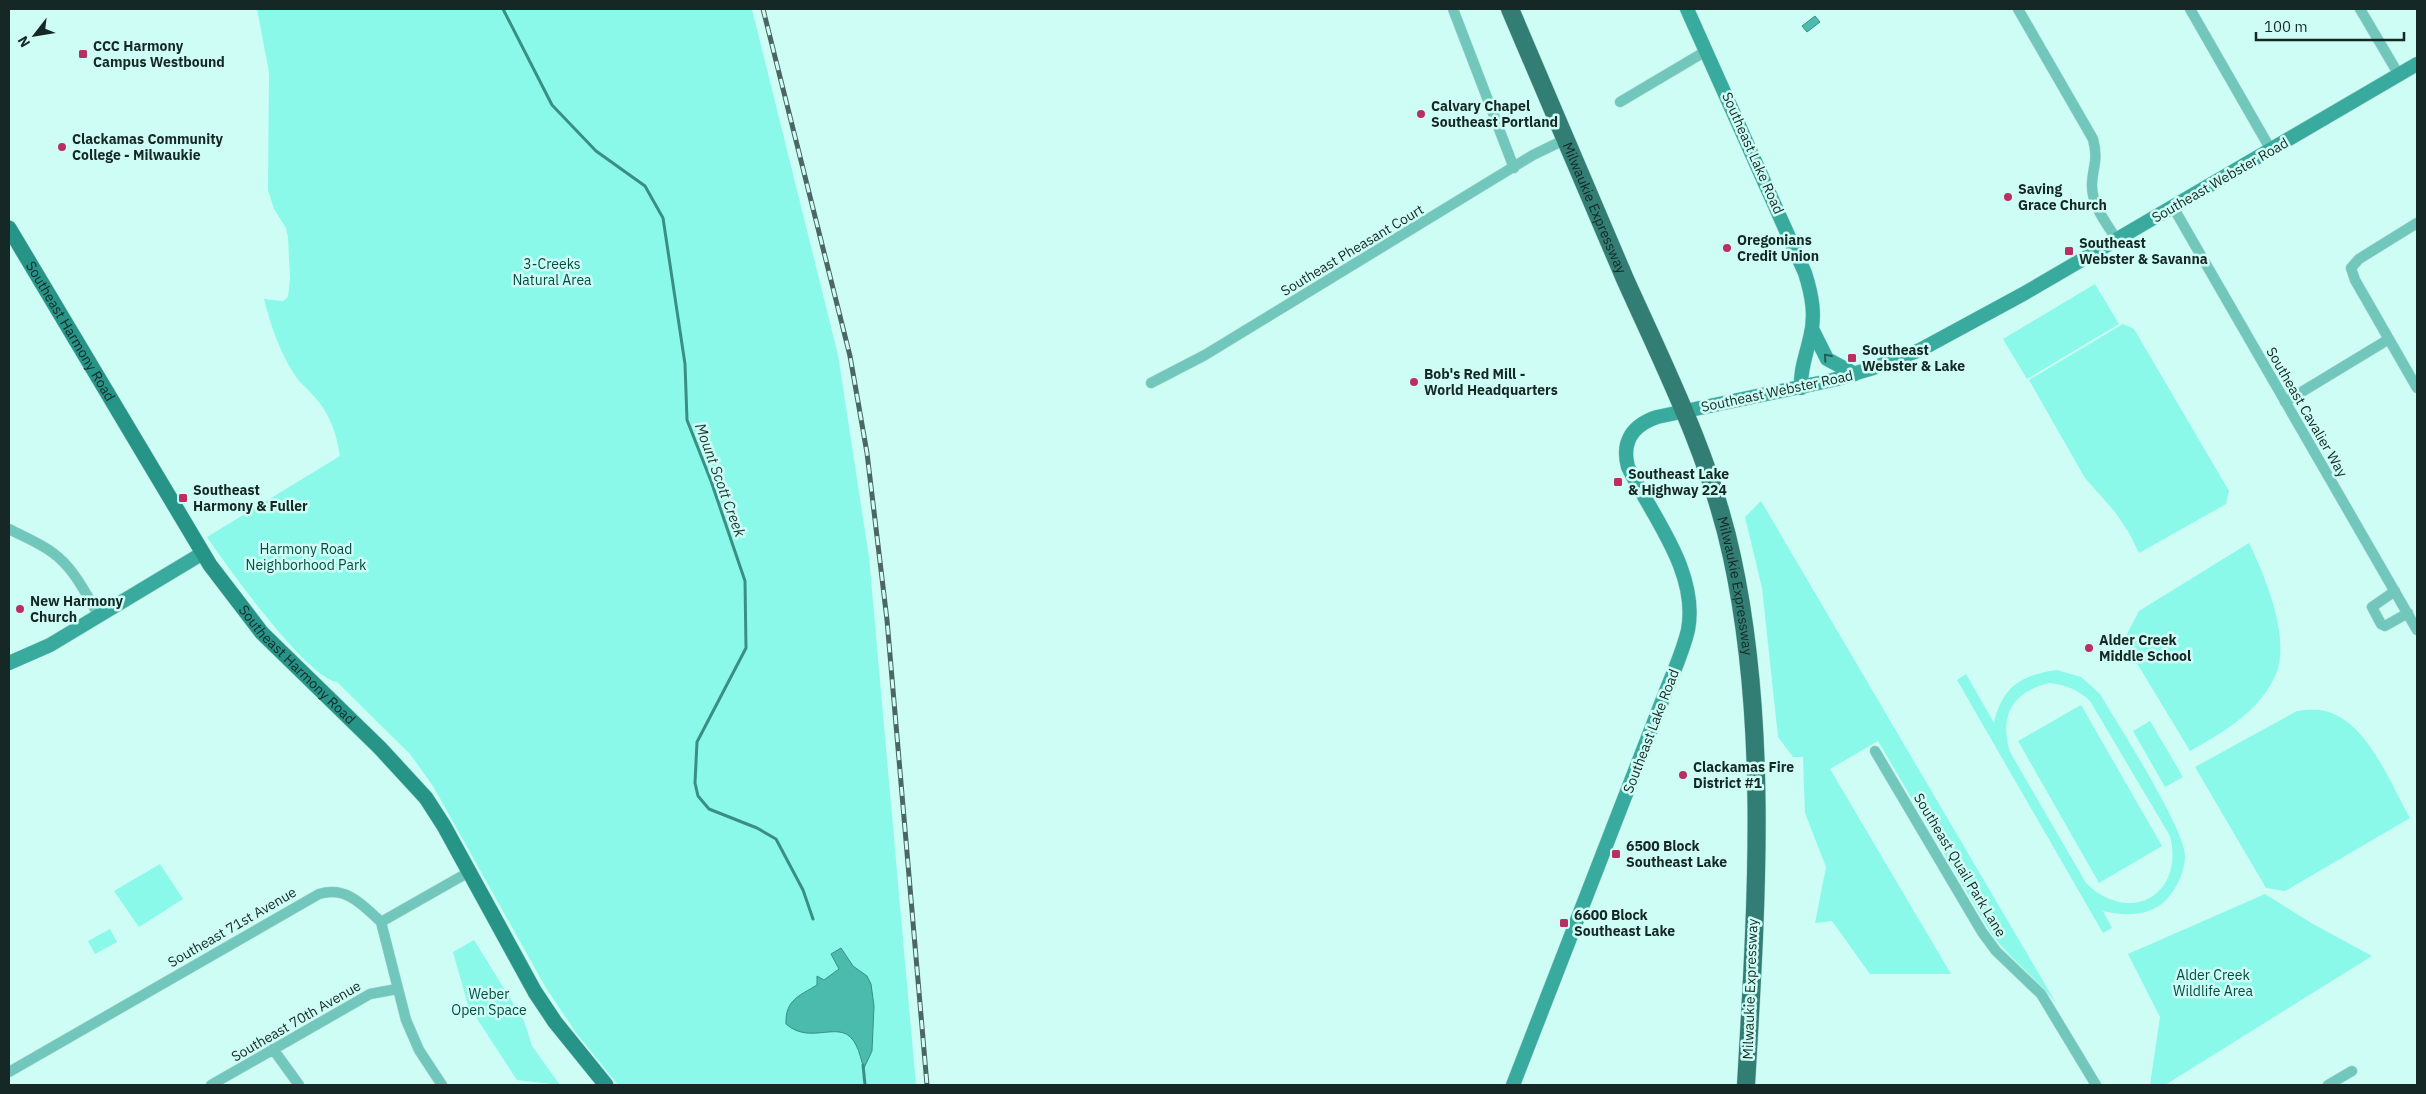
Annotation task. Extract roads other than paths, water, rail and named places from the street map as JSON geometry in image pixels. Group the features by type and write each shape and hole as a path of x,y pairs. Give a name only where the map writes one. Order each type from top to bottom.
{"highway":[{"name":"Milwaukie Expressway","path":"1510,9 1624,277 1686,411 1723,521 1740,596 1748,648 1754,734 1756,846 1746,1085"}],"main road":[{"name":"Southeast Harmony Road","path":"9,228 203,553 225,586 262,633 415,784 444,826 534,992 555,1022 606,1085"}],"street":[{"path":"1453,9 1514,168"},
{"name":"Southeast Lake Road","path":"1686,9 1804,268 1812,302 1812,329 1800,373 1801,388"},
{"path":"2018,9 2093,139 2096,158 2092,185 2094,198 2117,240"},
{"path":"2190,9 2271,150"},
{"path":"2360,9 2399,75"},
{"path":"1620,102 1706,51"},
{"name":"Southeast Webster Road","path":"1686,411 1801,388 1855,374 1894,361 1943,338 2117,240 2417,64"},
{"name":"Southeast Pheasant Court","path":"1151,383 1205,355 1514,168 1566,139"},
{"name":"Southeast Cavalier Way","path":"2174,207 2417,630"},
{"path":"2417,223 2359,258 2351,268 2352,275 2417,388"},
{"path":"1812,329 1827,359 1855,374"},
{"path":"2285,402 2389,339"},
{"name":"Southeast Lake Road","path":"1514,1085 1666,691 1688,629 1689,604 1684,581 1670,544 1628,467 1625,451 1632,432 1642,423 1657,417 1686,411"},
{"path":"9,529 40,545 62,561 76,577 98,616"},
{"path":"9,663 50,645 203,553"},
{"path":"2395,591 2372,607 2381,624 2385,626 2408,613"},
{"name":"Southeast Quail Park Lane","path":"1875,751 1982,932 1996,951 2041,994 2096,1085"},
{"path":"442,1085 412,1035 397,989 380,922 469,872"},
{"name":"Southeast 71st Avenue","path":"9,1072 319,894 335,891 352,896 380,922"},
{"name":"Southeast 70th Avenue","path":"211,1085 370,994 397,989"},
{"path":"273,1049 299,1085"},
{"path":"2328,1085 2352,1072"}],"waterway":[{"name":"Mount Scott Creek","path":"503,9 552,105 596,151 645,186 663,218 685,364 687,420 711,481 745,581 746,648 697,742 695,783 698,796 709,809 757,828 776,839 803,890 813,919"},
{"name":"Mount Scott Creek","path":"863,1065 865,1085"}],"railway":[{"path":"763,9 850,356 867,453 887,620 927,1085"}],"place":[{"name":"CCC Harmony Campus Westbound","path":"83,54"},
{"name":"Calvary Chapel Southeast Portland","path":"1421,114"},
{"name":"Clackamas Community College - Milwaukie","path":"62,147"},
{"name":"Saving Grace Church","path":"2008,197"},
{"name":"Oregonians Credit Union","path":"1727,248"},
{"name":"Southeast Webster & Savanna","path":"2069,251"},
{"name":"Southeast Webster & Lake","path":"1852,358"},
{"name":"Bob's Red Mill - World Headquarters","path":"1414,382"},
{"name":"Southeast Lake & Highway 224","path":"1618,482"},
{"name":"Southeast Harmony & Fuller","path":"183,498"},
{"name":"New Harmony Church","path":"20,609"},
{"name":"Alder Creek Middle School","path":"2089,648"},
{"name":"Clackamas Fire District #1","path":"1683,775"},
{"name":"6500 Block Southeast Lake","path":"1616,854"},
{"name":"6600 Block Southeast Lake","path":"1564,923"}],"park label":[{"name":"3-Creeks Natural Area","path":"552,272"},
{"name":"Harmony Road Neighborhood Park","path":"306,558"},
{"name":"Alder Creek Wildlife Area","path":"2213,984"},
{"name":"Weber Open Space","path":"489,1002"}]}
